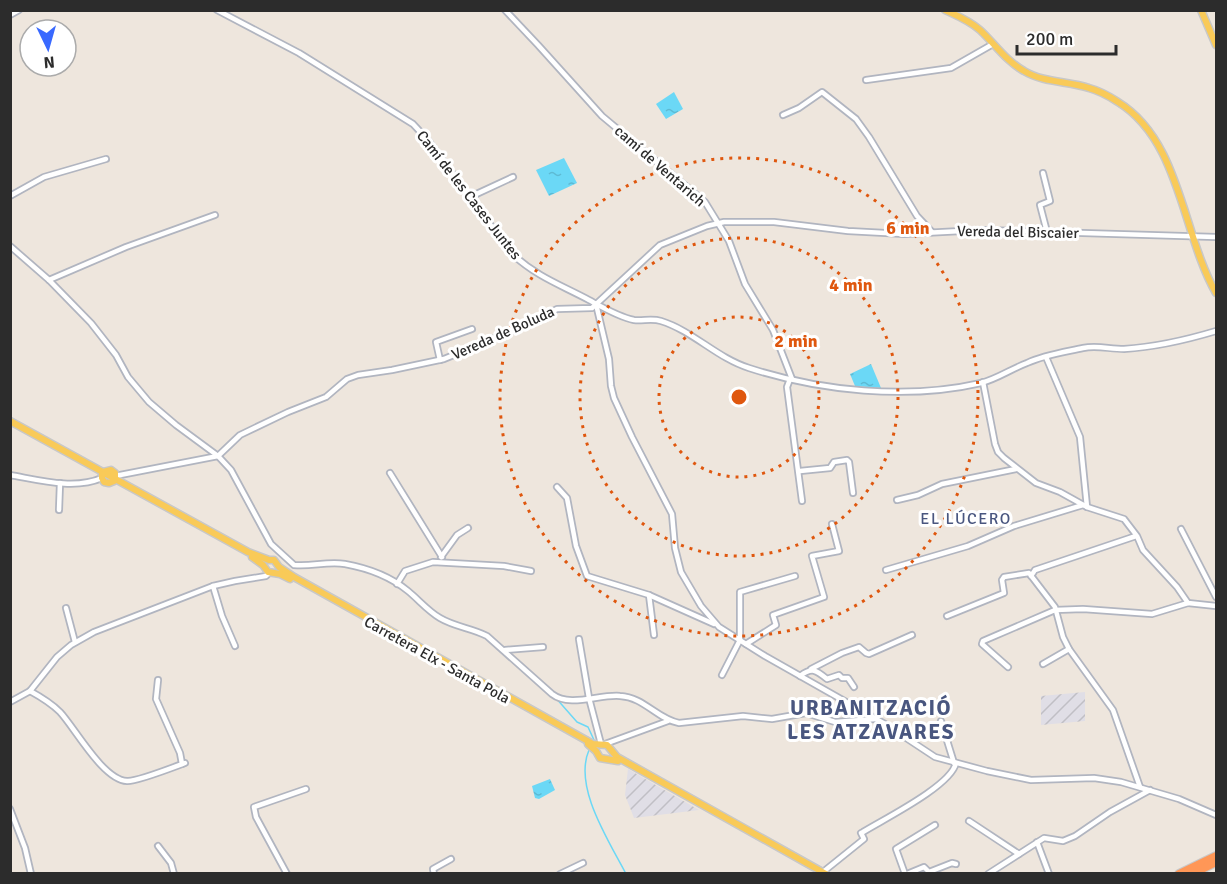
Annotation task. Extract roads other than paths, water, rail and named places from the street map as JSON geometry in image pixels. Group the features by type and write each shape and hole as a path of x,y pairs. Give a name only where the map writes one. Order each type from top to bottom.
{"highway":[{"path":"1179,873 1216,856"},
{"path":"1191,873 1216,862"}],"main road":[{"path":"1201,10 1216,45"},
{"path":"949,11 968,20 1011,62 1037,78 1088,87 1104,93 1132,112 1146,126 1166,161 1216,293"},
{"path":"10,422 102,474 107,483 115,478 109,470 102,474"},
{"name":"Carretera Elx - Santa Pola","path":"115,478 249,555 273,566 600,746 600,758 609,755"},
{"path":"600,746 610,748 609,755 617,757 823,873"}],"street":[{"path":"10,15 19,10"},
{"name":"Camí de les Cases Juntes","path":"217,10 290,48 413,124 420,130 512,254 527,268 596,304 634,320 660,321 740,365 829,387 885,391 948,388 983,382 1028,362 1097,345 1121,349 1158,345 1216,331"},
{"name":"camí de Ventarich","path":"505,10 602,116 705,202 729,241 745,284 773,330 791,379"},
{"path":"866,80 951,68 993,44"},
{"path":"783,115 799,108 822,92 843,107 869,137 917,216 932,232"},
{"path":"10,196 44,177 106,159"},
{"path":"1043,173 1050,201 1040,205 1047,232"},
{"path":"470,197 513,177"},
{"path":"49,280 126,247 215,215"},
{"name":"Vereda del Biscaier","path":"596,304 660,245 718,223 774,222 866,233 904,234 981,230 1216,237"},
{"path":"10,246 49,280 91,323 117,355 128,377 149,402 218,456 231,470 271,544 294,565 328,562 363,568 407,590 430,611 451,624 488,636 557,698 562,700 620,696 641,701 668,721"},
{"path":"596,304 607,350 614,398 672,514 675,548 681,572 701,606 719,627"},
{"name":"Vereda de Boluda","path":"218,456 240,435 326,397 347,379 440,360 524,326 556,309 592,308 596,304"},
{"path":"440,360 436,342 472,329"},
{"path":"1046,357 1080,436 1085,506"},
{"path":"791,379 787,387 800,471 802,501"},
{"path":"983,382 998,452 1036,483 1060,492 1085,506 1124,519 1143,550 1188,603"},
{"path":"115,478 218,456"},
{"path":"800,471 830,468 834,462 847,460 853,493"},
{"path":"897,500 918,495 942,484 1016,469"},
{"path":"390,472 440,560"},
{"path":"10,475 60,483 77,483 102,474"},
{"path":"59,510 60,483"},
{"path":"557,487 567,498 576,546 587,576 649,595 697,615 875,719 935,757 1031,780 1094,778 1140,787 1216,814"},
{"path":"886,570 968,546 1014,526 1085,506"},
{"path":"746,644 776,625 772,615 824,597 812,556 839,551 832,524"},
{"path":"440,560 457,535 468,528"},
{"path":"1181,529 1216,597"},
{"path":"1031,576 1035,570 1136,536"},
{"path":"10,702 30,690 57,657 75,642 94,632 213,586 235,580 266,576 283,557"},
{"path":"397,584 405,571 440,560 531,571"},
{"path":"947,616 1004,592 1002,580 1004,577 1029,573 1055,607 1063,637 1069,649 1113,710 1140,787"},
{"path":"722,675 740,640 740,592 795,576"},
{"path":"213,586 222,616 235,646"},
{"path":"649,595 654,635"},
{"path":"1177,606 1182,595"},
{"path":"1008,667 982,644 983,641 1055,610 1083,609 1152,614 1188,603 1216,606"},
{"path":"66,608 75,642"},
{"path":"800,676 859,646 869,654 912,635"},
{"path":"579,639 600,746 668,721 688,723 743,716 772,719 806,713 835,722 875,719"},
{"path":"505,650 543,647"},
{"path":"1043,664 1069,649"},
{"path":"811,669 815,669 827,679 839,675 842,678 848,678 854,687"},
{"path":"30,690 49,701 62,713 92,756 117,778 127,781 183,764 156,699 158,680"},
{"path":"823,873 864,839 861,833 902,810 948,778 954,770 955,763 941,722"},
{"path":"287,873 256,817 254,807 306,789"},
{"path":"988,873 1044,838 1063,840 1075,836 1110,812 1150,790"},
{"path":"10,808 25,848 31,873"},
{"path":"969,821 1018,854"},
{"path":"935,825 896,849 906,873 924,867 929,872 952,863 956,864"},
{"path":"1037,842 1050,873"},
{"path":"158,846 171,863 172,873"},
{"path":"434,873 433,869 451,860"},
{"path":"560,873 583,863"}],"water":[{"path":"674,92 683,109 666,119 656,104"},
{"path":"564,158 577,183 549,196 536,170"},
{"path":"871,364 881,388 855,386 850,374"},
{"path":"550,779 555,790 539,799 535,798 532,786"}],"waterway":[{"path":"555,697 577,722 588,727 594,740"},
{"path":"589,750 585,765 589,797 595,814 626,874"}],"district":[{"name":"EL LÚCERO","path":"966,518"},
{"name":"URBANITZACIÓ LES ATZAVARES","path":"871,720"}]}
